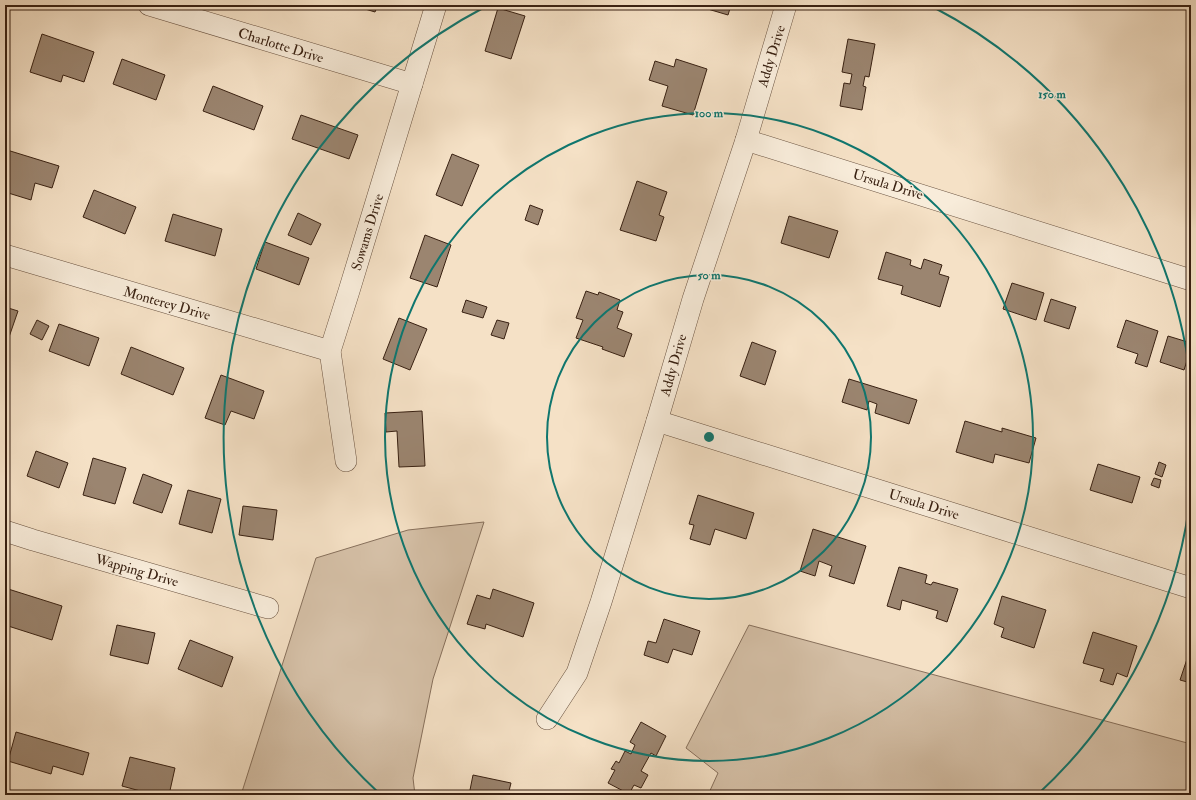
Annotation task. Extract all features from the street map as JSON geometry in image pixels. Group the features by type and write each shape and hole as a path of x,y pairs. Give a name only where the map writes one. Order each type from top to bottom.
{"street":[{"name":"Charlotte Drive","path":"149,5 412,84"},
{"name":"Sowams Drive","path":"346,461 330,350 436,5"},
{"name":"Addy Drive","path":"547,718 577,673 601,602 693,299 746,140 786,5"},
{"name":"Ursula Drive","path":"746,140 1191,280"},
{"name":"Monterey Drive","path":"5,255 330,350"},
{"name":"Ursula Drive","path":"657,421 1191,588"},
{"name":"Wapping Drive","path":"5,530 33,540 268,608"}],"shaded area":[{"path":"484,522 433,679 413,778 415,795 241,795 316,558 408,530"},
{"path":"749,625 1191,744 1191,795 708,795 718,773 686,748"}],"building":[{"path":"352,5 378,5 375,12"},
{"path":"701,5 731,5 728,15 701,7"},
{"path":"498,8 525,16 511,59 485,51"},
{"path":"42,34 94,52 84,82 63,75 61,82 30,72"},
{"path":"848,39 875,44 869,77 865,76 863,86 866,87 862,110 840,106 844,83 850,84 852,74 842,72"},
{"path":"122,59 165,75 156,100 113,84"},
{"path":"676,59 707,69 693,115 662,106 668,86 649,80 655,61 674,67"},
{"path":"213,86 263,106 254,130 203,111"},
{"path":"301,115 358,135 349,159 292,139"},
{"path":"7,150 59,166 52,188 35,183 31,200 5,192 5,156"},
{"path":"452,154 479,165 462,206 436,195"},
{"path":"637,181 667,192 659,215 664,217 656,241 620,230"},
{"path":"94,190 136,207 125,234 83,217"},
{"path":"530,205 543,210 538,225 525,220"},
{"path":"298,213 321,224 311,245 288,235"},
{"path":"173,214 222,229 215,256 165,241"},
{"path":"789,216 838,231 829,258 781,243"},
{"path":"425,235 451,245 437,287 410,278"},
{"path":"265,242 309,258 299,285 256,269"},
{"path":"886,252 911,260 910,265 921,269 924,259 942,265 939,274 949,277 940,307 901,294 903,286 878,279"},
{"path":"1012,283 1044,293 1036,320 1003,309"},
{"path":"586,291 598,295 599,292 620,300 617,310 623,312 617,328 632,334 624,357 602,349 603,347 576,338 583,320 576,318"},
{"path":"1051,299 1076,307 1069,329 1044,321"},
{"path":"466,300 487,307 483,318 462,312"},
{"path":"5,307 18,311 8,340 5,339"},
{"path":"399,318 427,329 410,370 383,359"},
{"path":"37,320 49,326 42,340 30,334"},
{"path":"497,320 509,323 504,339 491,335"},
{"path":"1126,320 1158,331 1147,367 1135,363 1138,354 1117,347"},
{"path":"59,324 99,338 89,366 49,351"},
{"path":"1168,336 1191,343 1191,348 1184,370 1160,362"},
{"path":"752,342 776,351 765,385 740,376"},
{"path":"131,347 184,368 173,395 121,374"},
{"path":"221,375 264,391 254,419 231,411 225,425 205,418"},
{"path":"849,379 917,400 909,424 875,413 877,404 869,401 867,410 842,402"},
{"path":"422,411 425,466 399,467 397,431 386,432 385,413"},
{"path":"965,421 1002,432 1002,428 1036,438 1029,463 995,454 993,463 956,452"},
{"path":"36,451 68,463 59,488 27,476"},
{"path":"93,458 126,468 115,504 83,495"},
{"path":"1159,462 1166,465 1162,477 1155,474"},
{"path":"1098,464 1140,477 1132,503 1090,490"},
{"path":"143,474 172,485 162,513 133,503"},
{"path":"1154,478 1161,480 1159,488 1151,485"},
{"path":"188,490 221,499 212,533 179,524"},
{"path":"698,495 754,513 746,539 715,529 710,545 690,539 694,525 689,524"},
{"path":"243,506 277,510 273,540 239,535"},
{"path":"813,529 866,546 854,584 829,576 832,566 819,561 815,576 800,571"},
{"path":"899,567 927,575 925,583 931,585 933,582 958,589 947,622 936,618 938,611 902,600 900,610 887,606"},
{"path":"5,588 62,606 52,640 5,625"},
{"path":"493,589 534,603 523,637 486,624 485,629 467,624 477,595 490,599"},
{"path":"1002,596 1046,610 1034,648 1001,637 1004,628 994,624"},
{"path":"664,619 700,631 692,655 673,649 668,663 644,655 648,641 656,643"},
{"path":"117,625 155,633 148,664 110,655"},
{"path":"1093,632 1137,646 1127,677 1117,673 1113,685 1100,681 1104,669 1083,663"},
{"path":"190,640 233,657 222,687 178,669"},
{"path":"1189,653 1191,653 1191,683 1180,680"},
{"path":"641,722 666,736 656,756 651,753 641,771 648,775 641,788 634,785 629,794 608,783 615,770 611,769 616,761 619,763 625,751 631,754 635,745 630,742"},
{"path":"16,732 89,753 83,775 53,766 51,774 8,761"},
{"path":"130,757 175,768 169,795 155,795 122,786"},
{"path":"473,775 511,783 508,795 469,795"}]}
